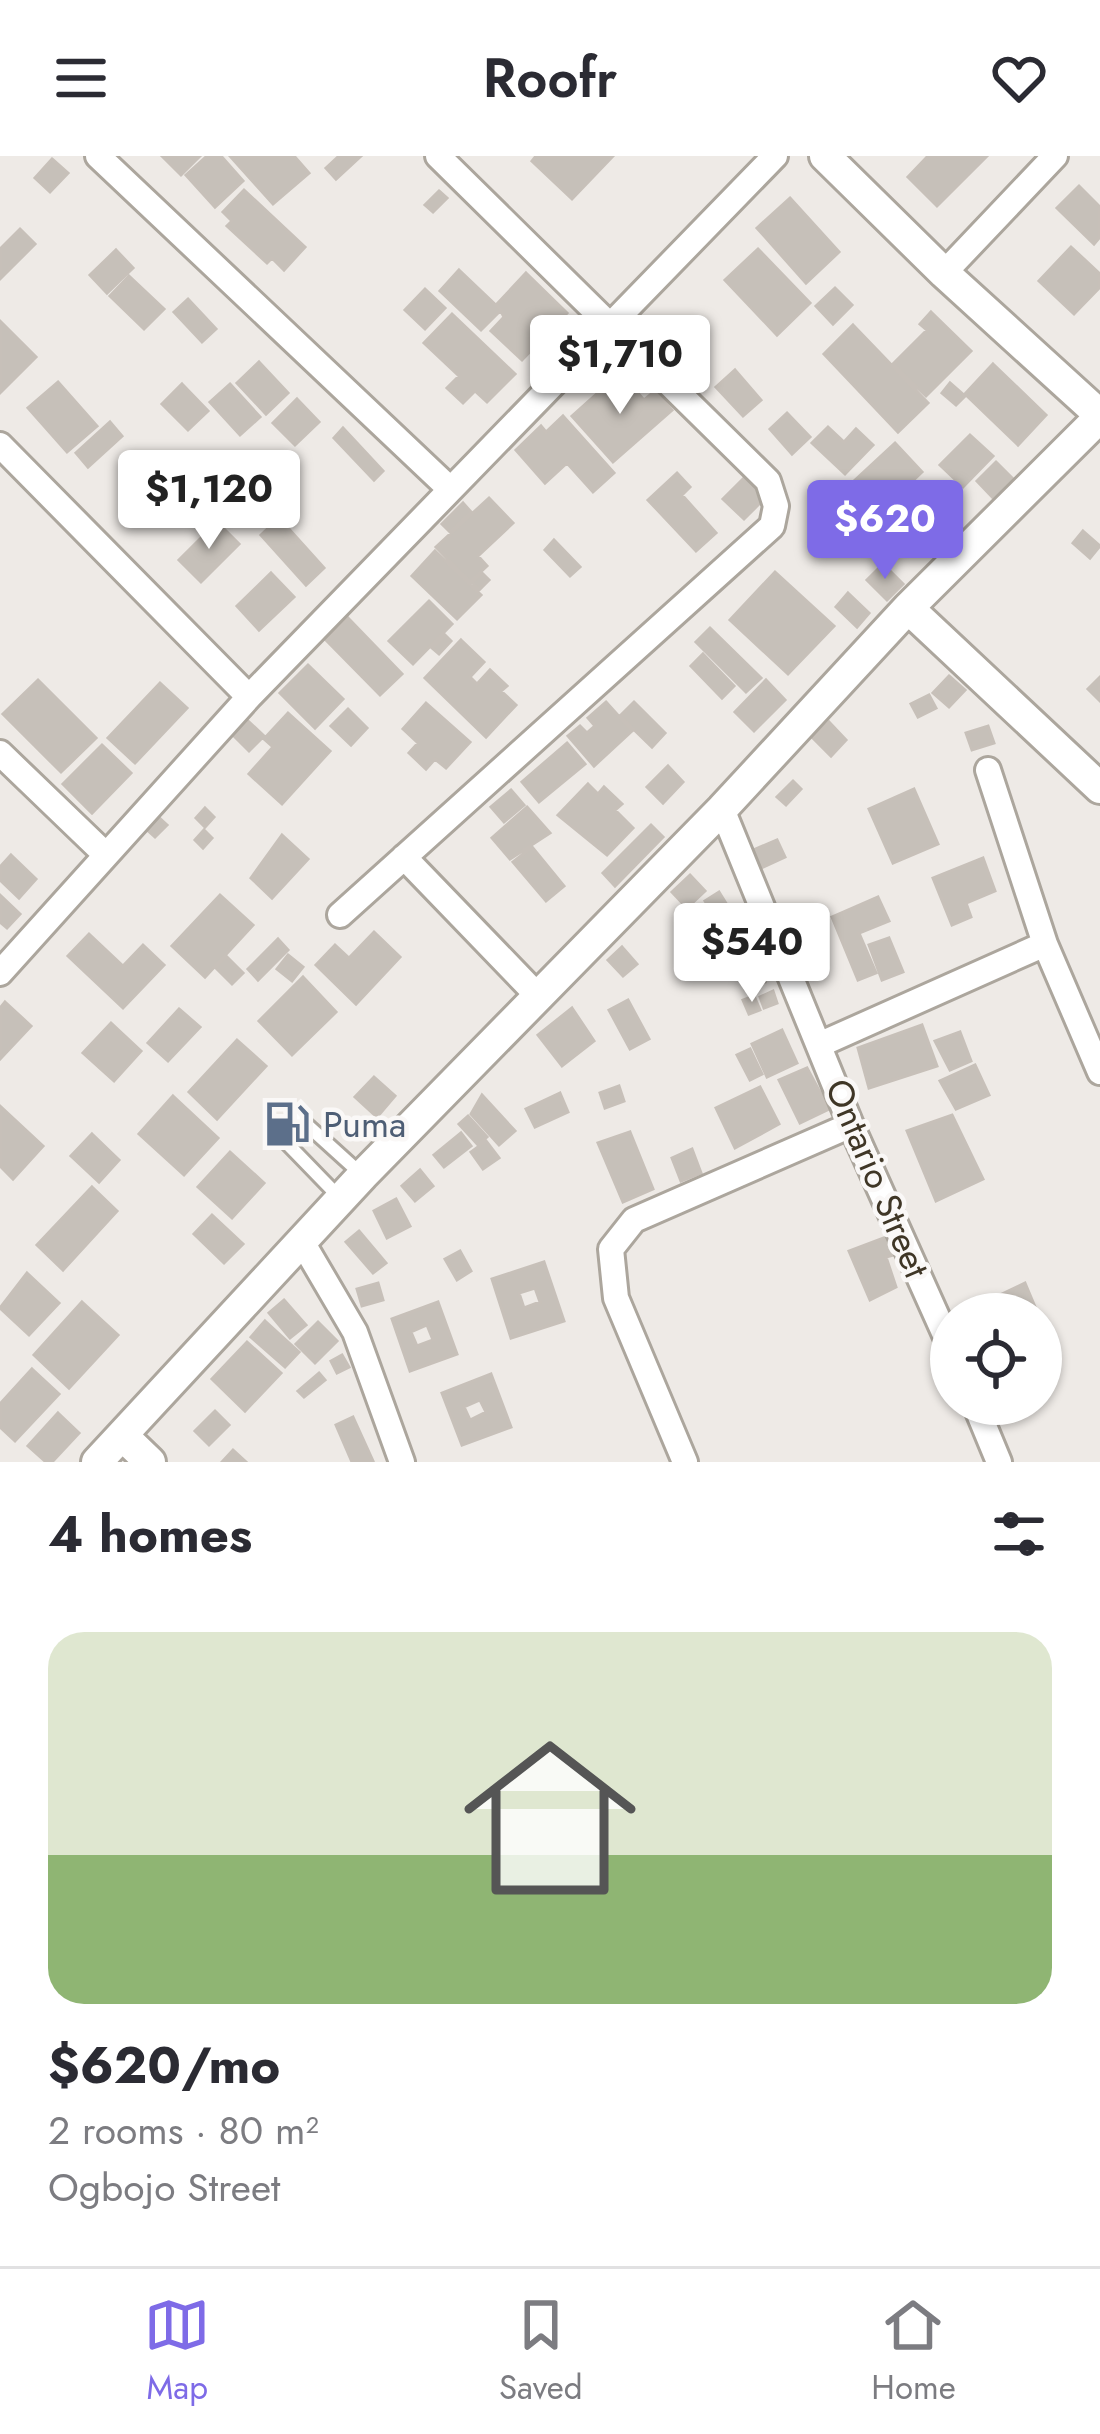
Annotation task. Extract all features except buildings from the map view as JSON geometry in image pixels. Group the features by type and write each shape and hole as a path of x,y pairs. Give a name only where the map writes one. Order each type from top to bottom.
{"street":[{"path":"98,156 450,489"},
{"path":"340,915 772,526 776,506 769,481 438,156"},
{"path":"0,973 249,697 776,156"},
{"path":"97,1462 362,1175 722,809 908,608 1100,416 944,273 826,156"},
{"path":"944,273 1055,156"},
{"path":"0,445 249,697"},
{"path":"908,608 1100,788"},
{"path":"0,752 106,855"},
{"path":"988,770 1045,944 1100,1072"},
{"name":"Ontario Street","path":"722,809 851,1125 930,1301"},
{"path":"404,857 538,995"},
{"path":"821,1044 1045,944"},
{"path":"686,1462 616,1298 611,1250 634,1220 851,1125"},
{"path":"301,1240 355,1332 402,1462"},
{"path":"984,1425 999,1462"},
{"path":"122,1435 150,1462"}],"lane":[{"path":"341,1199 277,1138 276,1132 290,1115 302,1119 362,1175"}],"place":[{"name":"Puma","path":"287,1124"}]}
